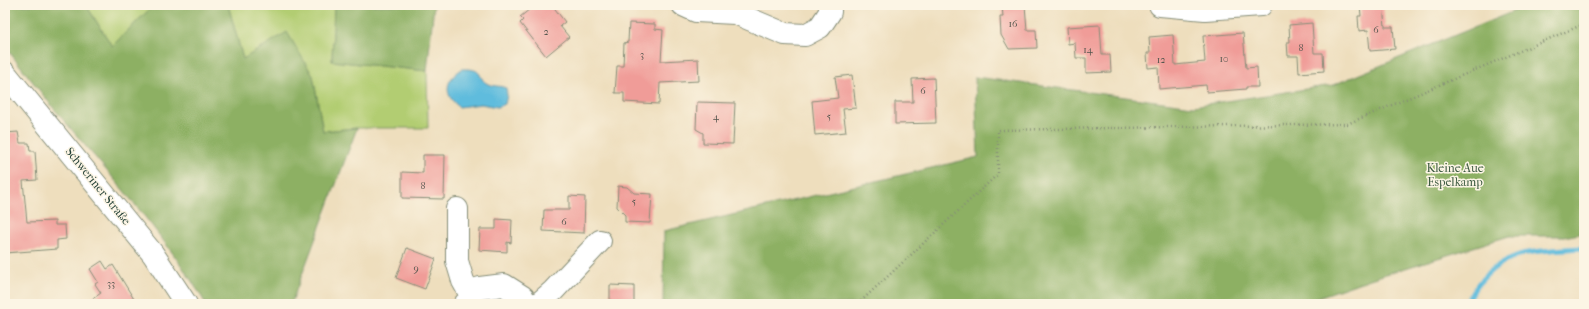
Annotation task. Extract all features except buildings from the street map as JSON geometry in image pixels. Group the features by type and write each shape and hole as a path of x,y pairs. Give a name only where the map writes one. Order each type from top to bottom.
{"street":[{"path":"683,5 696,11 739,9 785,34 805,35 820,27 830,12 830,5"},
{"path":"1160,5 1205,9 1261,5"},
{"name":"Schweriner Straße","path":"5,73 153,254 186,304"},
{"path":"457,209 457,261 469,300 480,288 504,285 523,297 525,304"},
{"path":"538,304 553,291 600,241"}],"path":[{"path":"858,304 998,174 998,130 1347,124 1584,24"}],"green space":[{"path":"5,5 86,5 112,46 154,5 228,5 243,59 287,32 313,76 323,131 357,128 291,304 206,304 190,278 154,228 55,110 10,53 5,45"},
{"path":"86,5 154,5 112,46"},
{"path":"228,5 334,5 332,61 427,71 428,128 357,128 323,131 313,76 287,33 243,59"},
{"path":"334,5 434,5 427,71 332,61"},
{"name":"Kleine Aue Espelkamp","path":"1529,5 1584,5 1584,233 1569,236 1509,236 1370,279 1298,304 663,304 664,231 978,157 975,77 1193,106 1333,85"}],"water":[{"path":"462,69 474,70 480,74 484,82 506,88 507,95 505,104 497,107 481,104 459,107 450,97 448,87 452,78"}],"waterway":[{"path":"1467,304 1470,296 1486,275 1508,259 1531,252 1584,248"},
{"path":"1376,304 1381,302 1406,302 1408,304"}]}
